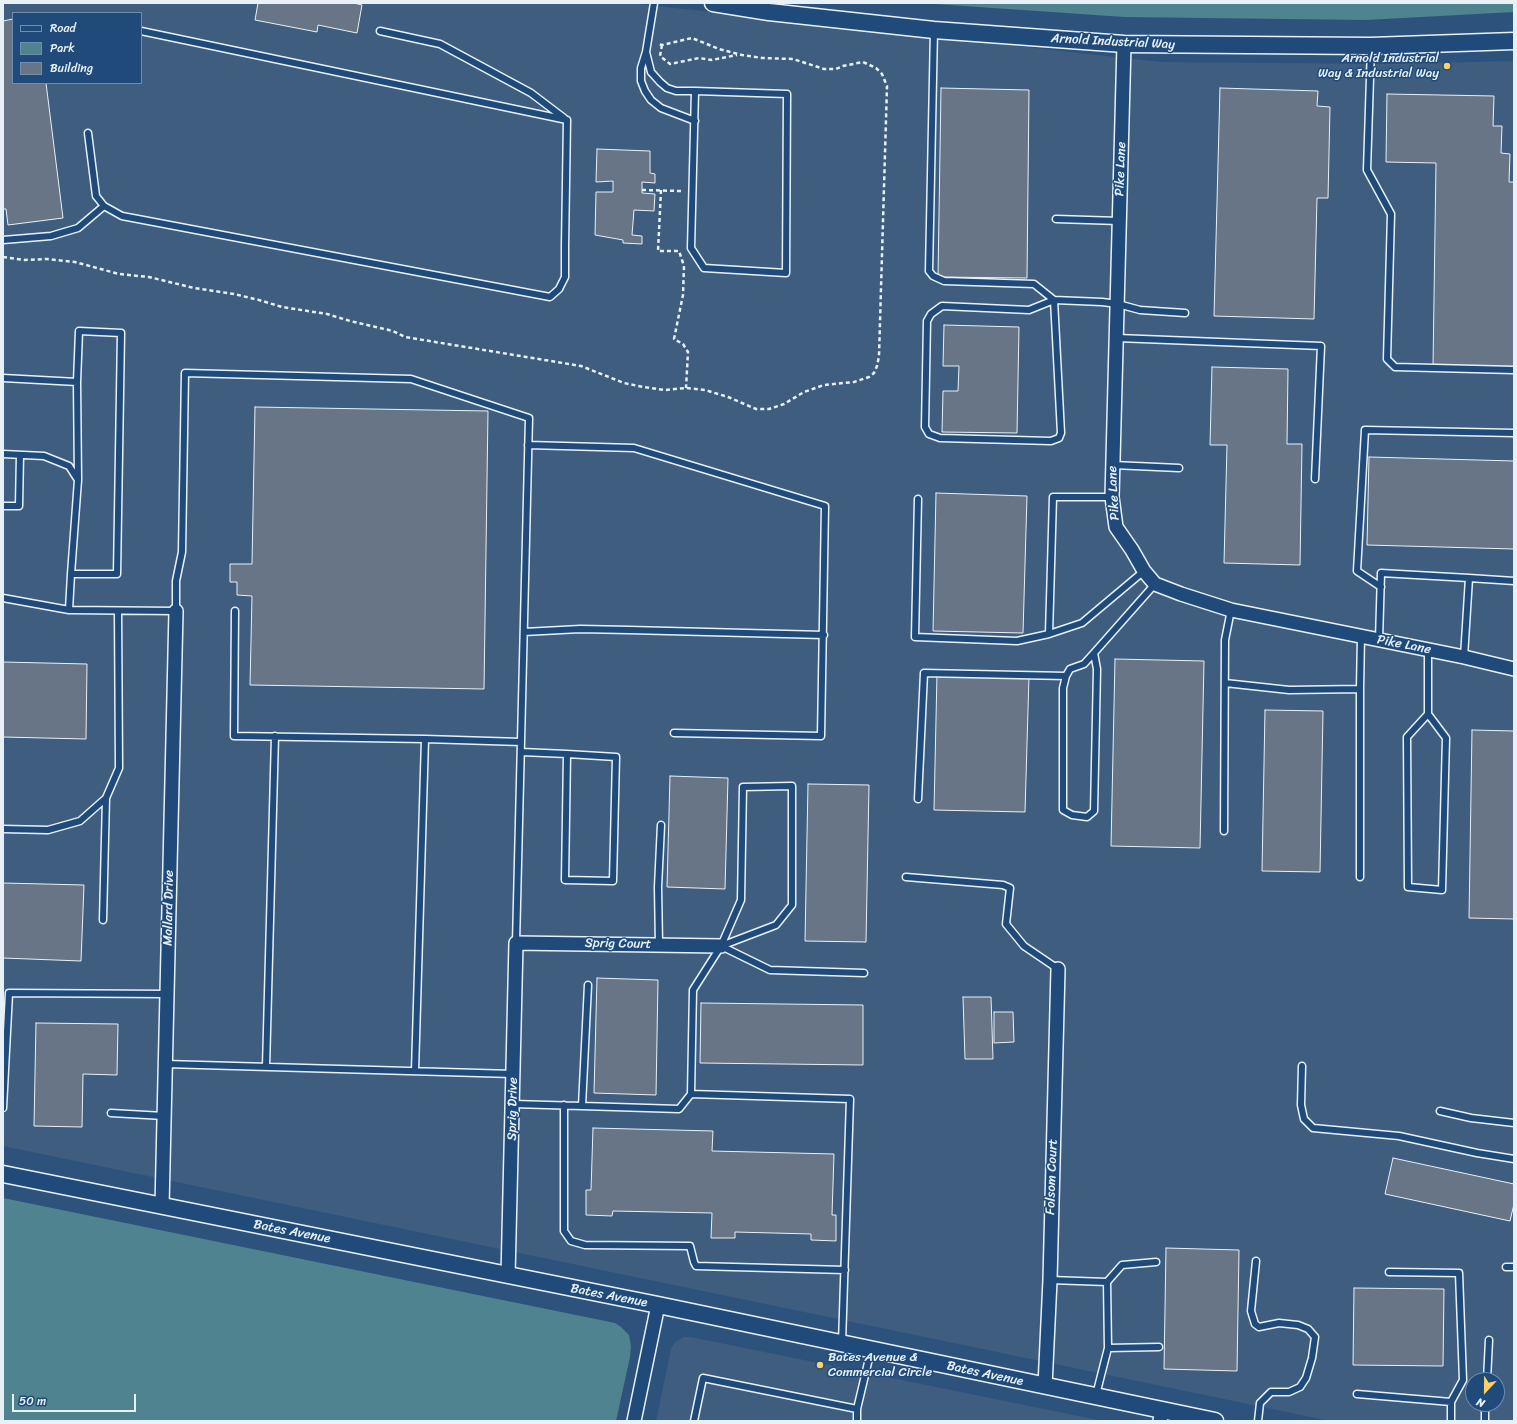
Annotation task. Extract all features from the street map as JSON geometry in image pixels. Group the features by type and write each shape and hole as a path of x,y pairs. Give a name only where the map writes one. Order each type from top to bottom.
{"street":[{"name":"Arnold Industrial Way","path":"714,3 769,12 934,30 1124,44 1372,46 1514,41"},
{"name":"Pike Lane","path":"1124,44 1118,304 1112,465 1112,497 1116,527 1144,571 1155,584 1181,594 1231,610 1464,657 1514,669"},
{"name":"Mallard Drive","path":"162,1206 176,611"},
{"name":"Sprig Court","path":"516,943 721,946"},
{"name":"Sprig Drive","path":"508,1276 516,943"},
{"name":"Folsom Court","path":"1045,1386 1050,1280 1058,969"},
{"name":"Bates Avenue","path":"3,1174 658,1305 1096,1396 1161,1416 1215,1421"},
{"path":"634,1421 658,1305"}],"lane":[{"path":"654,3 646,52 641,68 641,81 651,100 661,108 695,121"},
{"path":"934,30 929,271 933,276 944,281 1034,284 1054,300 1061,433 1059,438 1052,441 940,438 929,434 925,427 927,320 931,314 942,306 1029,310 1054,300 1118,304 1140,310 1185,313"},
{"path":"142,31 567,120"},
{"path":"380,31 440,44 531,93 567,120"},
{"path":"1372,46 1367,170 1391,214 1387,359 1395,367 1514,370"},
{"path":"646,52 652,72 667,88 676,91 695,91 787,94 786,273 704,268 691,248 695,91"},
{"path":"88,133 96,196 104,206 122,216 550,297 559,289 565,277 567,120"},
{"path":"3,240 51,236 78,228 104,206"},
{"path":"1056,218 1120,221"},
{"path":"69,610 71,574 78,480 77,382 79,331 121,332 117,574 71,574"},
{"path":"1117,338 1321,346 1315,479"},
{"path":"3,598 69,610 176,611 176,581 182,552 185,373 411,379 529,418 516,943"},
{"path":"3,378 77,382"},
{"path":"1380,587 1357,571 1365,430 1514,433"},
{"path":"528,445 634,448 825,506 824,635 821,736 674,733"},
{"path":"3,454 44,456 69,466 78,480"},
{"path":"3,506 19,506 20,455"},
{"path":"1112,465 1179,468"},
{"path":"1049,634 1053,497 1112,497"},
{"path":"918,499 915,637 1018,641 1049,634 1082,623 1144,571"},
{"path":"1379,640 1381,573 1514,581"},
{"path":"1464,657 1469,578"},
{"path":"1094,653 1097,669 1094,811 1087,817 1072,815 1063,810 1063,688 1066,676 1070,669 1084,664 1155,584"},
{"path":"1224,831 1225,640 1231,610"},
{"path":"103,920 106,798 119,768 118,611"},
{"path":"235,611 234,736 521,742"},
{"path":"524,632 580,629 824,635"},
{"path":"1360,877 1361,636"},
{"path":"1428,650 1428,714 1446,738 1442,890 1408,886 1407,737 1428,714"},
{"path":"918,799 924,673 1066,676"},
{"path":"1225,682 1289,690 1360,689"},
{"path":"266,1067 275,736"},
{"path":"415,1071 425,739"},
{"path":"521,752 567,754 616,757 613,881 565,880 567,754"},
{"path":"513,1104 679,1109 691,1094 692,990 721,946 741,900 743,787 792,786 792,905 776,925 721,946"},
{"path":"3,829 48,830 80,822 106,798"},
{"path":"659,945 658,887 661,825"},
{"path":"906,877 1003,885 1010,888 1006,924 1024,946 1058,969"},
{"path":"721,946 770,970 864,973"},
{"path":"582,1106 588,985"},
{"path":"3,1108 9,993 168,994"},
{"path":"165,1064 513,1074"},
{"path":"1302,1066 1302,1112 1304,1119 1313,1128 1399,1136 1477,1153 1514,1159"},
{"path":"691,1094 850,1099 842,1344"},
{"path":"564,1105 564,1231 572,1241 585,1245 690,1246 696,1266 845,1270"},
{"path":"1440,1111 1470,1118 1514,1123"},
{"path":"110,1113 164,1116"},
{"path":"1256,1261 1251,1311 1255,1324 1259,1327 1279,1323 1298,1324 1308,1329 1315,1337 1312,1358 1306,1378 1300,1387 1289,1392 1271,1392 1260,1403 1258,1421"},
{"path":"1096,1396 1108,1348 1107,1282 1122,1265 1156,1262"},
{"path":"1506,1267 1514,1267"},
{"path":"1389,1272 1459,1273 1463,1380 1451,1402 1451,1421"},
{"path":"1050,1280 1107,1282"},
{"path":"1487,1372 1489,1340"},
{"path":"1108,1348 1159,1347"},
{"path":"857,1421 857,1408 870,1350"},
{"path":"694,1421 703,1378 857,1408"},
{"path":"1357,1394 1451,1402"}],"path":[{"path":"3,257 25,260 47,259 75,262 119,274 149,277 194,288 234,294 282,307 327,314 393,332 405,337 581,366 624,383 643,387 665,390 686,388 705,390 728,397 756,409 769,409 824,385 854,382 874,373 879,356 887,86 882,74 876,68 863,62 836,69 824,69 793,59 762,58 738,54 719,49 692,38 662,45 647,43"},
{"path":"662,45 660,56 670,64 699,58 712,60 738,54"},
{"path":"642,190 693,191"},
{"path":"661,190 658,251 679,251 684,266 683,295 674,339 683,344 688,352 686,388"}],"shaded area":[{"path":"3,3 630,3 1161,62 1388,64 1514,61 1514,1421 1330,1421 3,1146"},
{"path":"684,1337 691,1337 1103,1421 656,1421 671,1349 675,1342"}],"green space":[{"path":"921,3 1514,3 1514,12 1366,20 1124,17"},
{"path":"3,1198 615,1323 629,1335 631,1346 616,1421 3,1421"}],"building":[{"path":"258,3 354,3 362,5 357,33 318,25 317,32 255,20"},
{"path":"12,19 12,84 46,84 63,218 8,225 6,209 3,209 3,21"},
{"path":"941,88 1029,90 1027,278 938,277"},
{"path":"1220,88 1318,91 1317,106 1330,107 1328,198 1317,198 1314,319 1214,316"},
{"path":"1387,94 1494,96 1493,126 1502,126 1501,153 1510,154 1509,182 1514,182 1514,367 1433,366 1436,163 1386,162"},
{"path":"597,149 650,151 650,173 655,174 655,183 642,182 642,193 655,194 654,211 634,210 632,235 642,236 642,244 623,243 623,240 595,235 596,192 613,192 613,181 596,182"},
{"path":"944,325 1019,327 1017,433 942,432 943,391 958,391 959,366 943,366"},
{"path":"1212,367 1288,369 1287,444 1302,444 1300,565 1224,563 1227,445 1210,445"},
{"path":"255,407 488,411 484,689 250,685 252,596 237,595 237,582 230,582 230,564 252,564"},
{"path":"1369,457 1514,461 1514,549 1367,545"},
{"path":"936,493 1027,496 1023,633 933,631"},
{"path":"1115,659 1204,661 1200,848 1111,846"},
{"path":"3,662 87,664 86,739 3,737"},
{"path":"937,674 1029,676 1025,812 934,810"},
{"path":"1265,710 1323,711 1320,872 1262,871"},
{"path":"1472,730 1514,731 1514,919 1469,918"},
{"path":"670,776 728,778 725,889 667,887"},
{"path":"808,784 869,785 866,942 805,941"},
{"path":"3,883 84,885 81,961 3,958"},
{"path":"597,978 658,980 656,1095 594,1093"},
{"path":"963,997 991,997 993,1059 965,1059"},
{"path":"701,1003 863,1005 863,1065 700,1063"},
{"path":"994,1012 1013,1012 1014,1042 994,1043"},
{"path":"36,1023 118,1024 117,1075 83,1074 82,1127 34,1126"},
{"path":"593,1128 713,1131 712,1151 834,1154 832,1215 836,1215 836,1241 811,1240 811,1234 735,1232 735,1238 711,1238 712,1213 613,1211 612,1216 586,1215 586,1190 591,1190"},
{"path":"1393,1158 1514,1184 1514,1204 1510,1221 1385,1194"},
{"path":"1166,1248 1239,1250 1237,1371 1164,1369"},
{"path":"1354,1288 1444,1289 1443,1366 1353,1365"}],"place":[{"name":"Arnold Industrial Way & Industrial Way","path":"1447,66"},
{"name":"Bates Avenue & Commercial Circle","path":"820,1365"}]}
